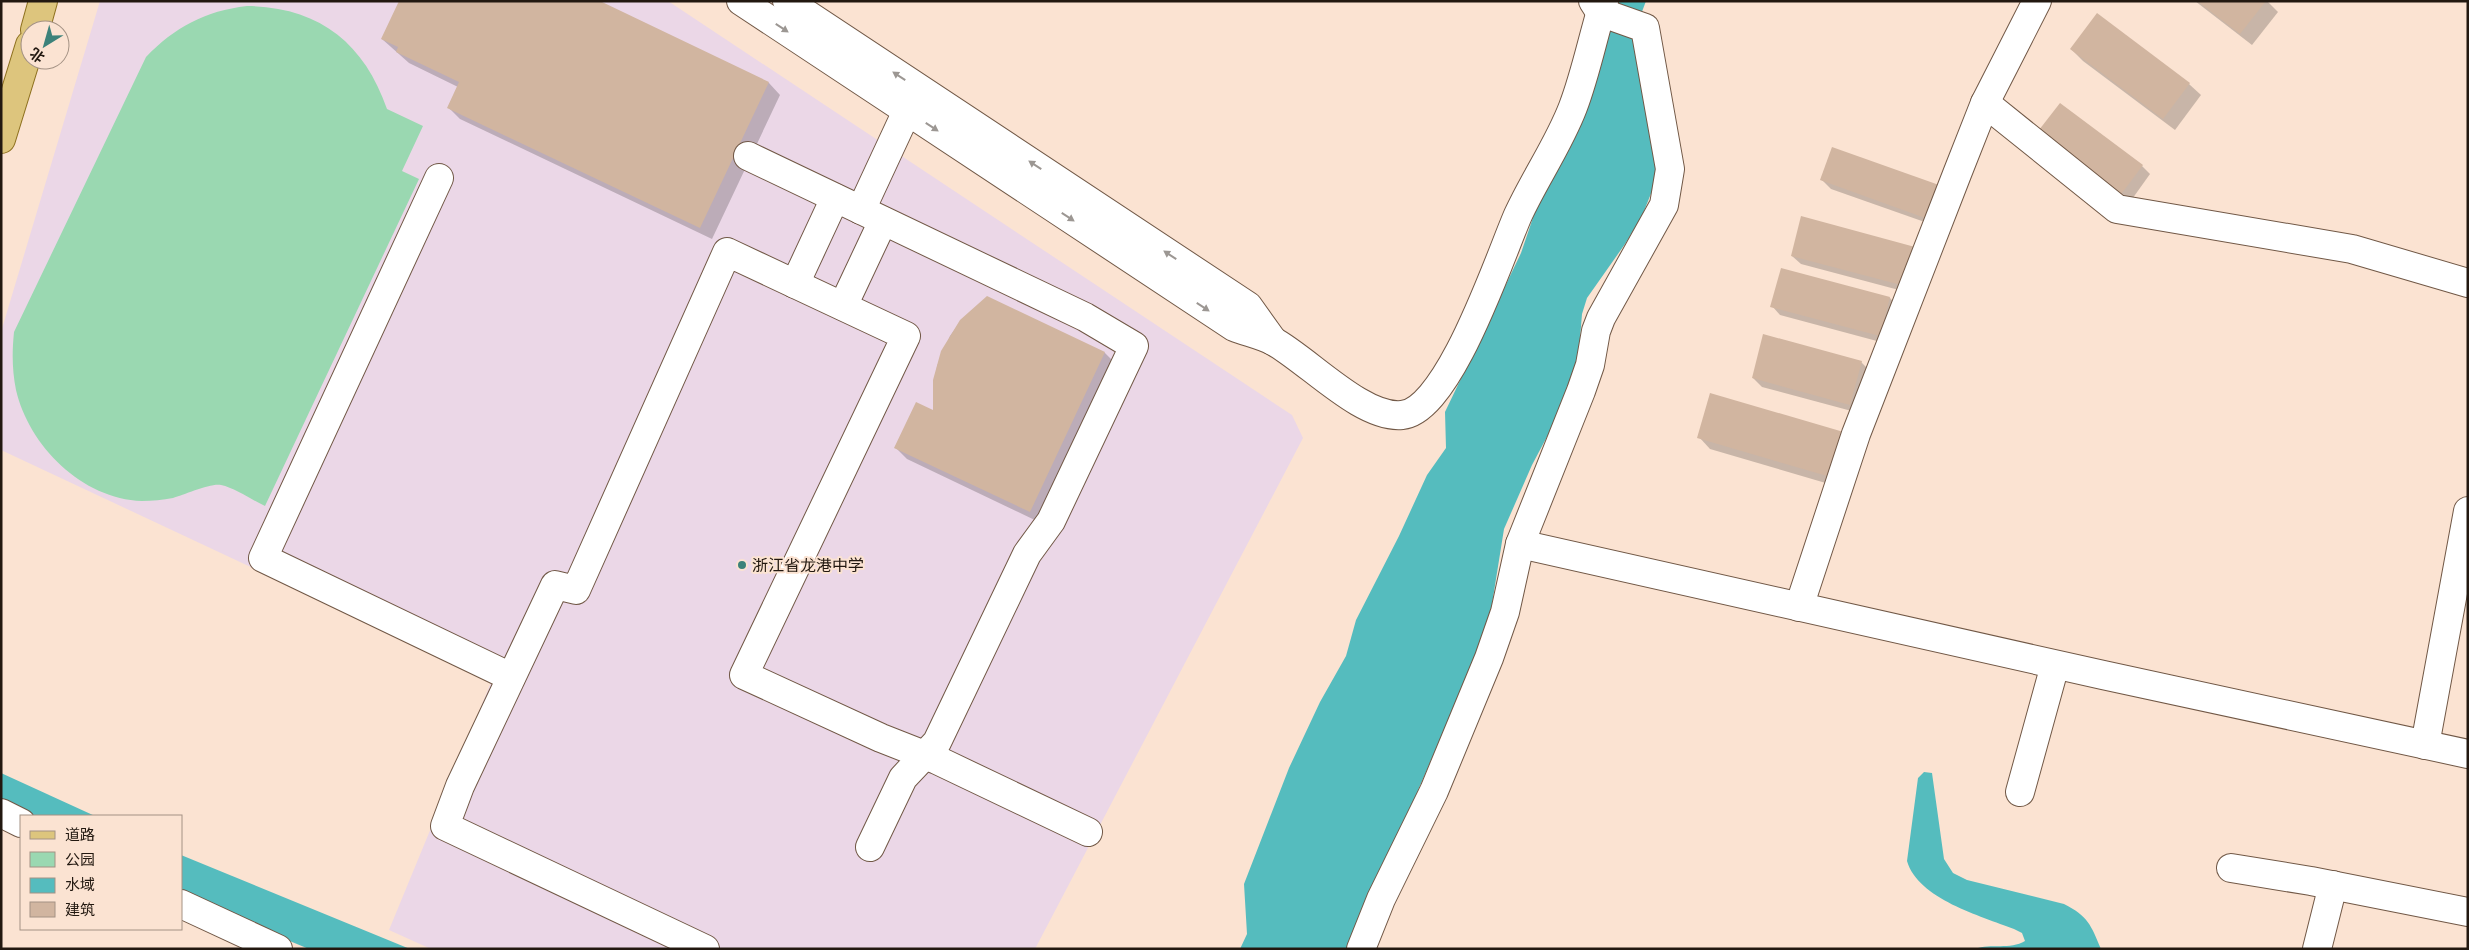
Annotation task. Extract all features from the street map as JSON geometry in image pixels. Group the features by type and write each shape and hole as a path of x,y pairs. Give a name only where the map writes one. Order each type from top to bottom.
{"main road":[{"path":"38,20 44,1"},
{"path":"1,139 22,70"}],"street":[{"path":"741,1 1234,327 1273,341 1354,399 1386,414 1404,416 1419,410 1425,405 1464,346 1518,214 1573,107 1599,5 1645,28 1670,169 1668,191 1661,211 1601,318 1581,392 1520,544 1505,612 1489,658 1434,791 1381,899 1361,949"},
{"path":"786,1 1248,306 1273,341"},
{"path":"1799,607 1856,434 1985,103 2037,1"},
{"path":"1985,103 2117,209 2352,250 2468,283"},
{"path":"843,306 907,111"},
{"path":"748,156 1084,317 1134,346 1051,521 1027,554 937,742 903,778 870,848"},
{"path":"439,178 264,558 511,677"},
{"path":"795,284 835,198"},
{"path":"705,949 445,826 460,786 555,585 576,590 727,252 906,336 744,675 880,738 923,755 1088,832"},
{"path":"2425,745 2468,511"},
{"path":"1520,544 2468,754"},
{"path":"2020,792 2055,664"},
{"path":"1,813 20,822"},
{"path":"2230,868 2333,885 2468,912"},
{"path":"2317,949 2333,885"},
{"path":"182,904 278,949"}],"shaded area":[{"name":"浙江省龙港中学","path":"100,1 668,1 1292,415 1303,438 1035,949 431,949 389,930 492,680 1,450 1,332"}],"green space":[{"path":"247,6 272,8 296,13 316,21 335,33 351,47 377,85 387,109 423,126 402,171 419,179 265,506 238,491 221,485 210,486 161,500 142,501 120,498 99,491 79,480 61,466 33,431 23,411 16,390 13,361 14,332 146,57 168,37 192,22 204,16"}],"water":[{"path":"1614,1 1646,1 1634,33 1657,169 1654,186 1642,216 1587,298 1582,314 1578,363 1559,414 1532,465 1504,529 1492,604 1481,645 1409,811 1360,913 1348,949 1240,949 1247,934 1244,884 1289,768 1320,702 1346,656 1356,620 1399,536 1427,475 1446,448 1445,412 1521,253 1545,182"},
{"path":"1924,772 1932,773 1944,859 1953,873 1967,880 2064,904 2072,908 2088,922 2101,949 1975,949 1987,946 2007,946 2025,941 2022,933 1969,912 1937,896 1913,874 1907,861 1918,778"},
{"path":"1,773 93,815 32,815 1,799"},
{"path":"182,855 410,949 309,949 232,917 182,892"}],"building":[{"path":"399,1 600,1 769,82 700,228 447,108 459,82 396,52 398,47 381,39"},
{"path":"2197,1 2266,1 2240,34"},
{"path":"2097,13 2190,83 2163,119 2070,49"},
{"path":"2060,103 2143,165 2116,201 2032,139"},
{"path":"1832,147 1939,185 1928,219 1820,180"},
{"path":"1801,216 1915,247 1905,286 1791,256"},
{"path":"1781,268 1890,297 1880,336 1770,307"},
{"path":"987,296 1105,352 1030,512 894,448 916,402 933,410 933,380 941,351 960,320"},
{"path":"1763,334 1862,361 1850,405 1752,378"},
{"path":"1710,393 1847,433 1834,478 1697,438"}],"place":[{"name":"浙江省龙港中学","path":"742,565"}]}
